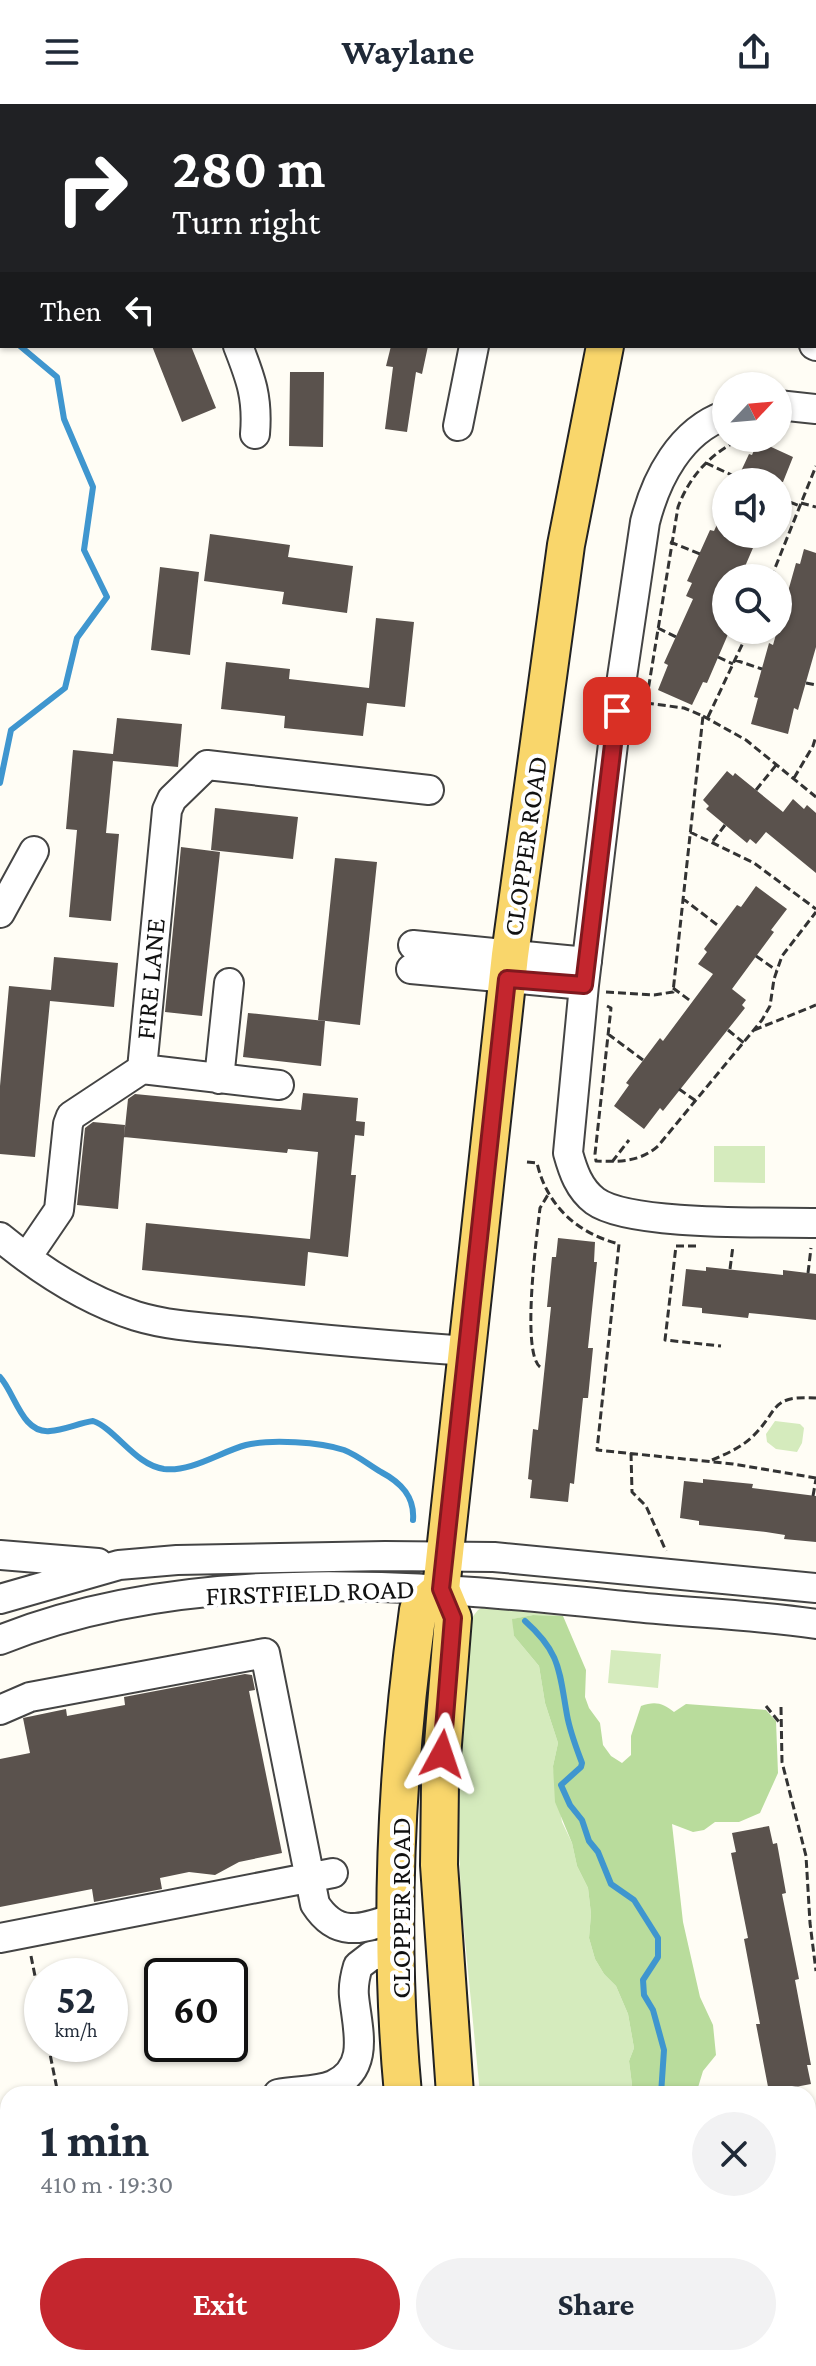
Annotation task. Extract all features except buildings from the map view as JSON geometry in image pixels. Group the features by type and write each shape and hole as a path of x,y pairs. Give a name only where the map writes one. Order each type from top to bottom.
{"main road":[{"name":"CLOPPER ROAD","path":"454,2081 439,1865 440,1782 453,1618 443,1572 508,967 566,545 605,348"},
{"name":"CLOPPER ROAD","path":"403,2086 397,1934 403,1759 418,1610 443,1572"},
{"path":"397,1934 427,1969 432,2014 454,2081"}],"street":[{"path":"239,348 250,376 257,407 255,434"},
{"path":"458,426 474,348"},
{"path":"792,406 816,409"},
{"path":"712,423 677,452 662,472 645,522 617,711 593,987 568,1153 580,1185 592,1199 616,1211 649,1217 816,1223"},
{"name":"FIRE LANE","path":"27,1257 59,1210 71,1116 142,1069 167,810 172,799 207,765 429,790"},
{"path":"0,913 34,851"},
{"path":"412,957 508,967 593,987"},
{"path":"219,1079 229,983"},
{"path":"142,1069 279,1085"},
{"path":"0,1237 50,1275 85,1295 136,1316 173,1324 373,1345 468,1351"},
{"path":"0,1555 119,1565"},
{"name":"FIRSTFIELD ROAD","path":"0,1640 56,1621 162,1599 443,1572 494,1557 816,1588"},
{"name":"FIRSTFIELD ROAD","path":"0,1599 119,1565 177,1560 443,1572 816,1624"},
{"path":"0,1710 30,1697 265,1653 321,1876 313,1898 320,1911 345,1928 397,1934"},
{"path":"14,1936 321,1876"},
{"path":"304,2086 326,2079 342,2068 347,2059 341,1955 345,1944 360,1930"},
{"path":"326,2086 344,2079 360,2053 354,1993 358,1966 397,1934"}],"path":[{"path":"719,452 683,492 670,542 646,703 684,708 706,717 746,740 816,797"},
{"path":"706,463 717,468"},
{"path":"776,564 816,466"},
{"path":"792,502 816,507"},
{"path":"670,542 700,554"},
{"path":"657,628 676,637"},
{"path":"593,987 610,992 654,995 673,992 706,717 742,644"},
{"path":"718,657 762,669"},
{"path":"806,683 816,685"},
{"path":"794,778 816,736"},
{"path":"756,790 777,764"},
{"path":"712,842 725,825"},
{"path":"593,987 611,1008 596,1161 637,1158 652,1151 754,1030 770,1006 776,971 788,948 816,911 754,863 690,832"},
{"path":"682,898 720,927"},
{"path":"756,956 776,971"},
{"path":"673,988 692,1002"},
{"path":"754,1030 816,1005"},
{"path":"728,1030 744,1043"},
{"path":"608,1034 643,1060"},
{"path":"679,1089 696,1102"},
{"path":"612,1162 629,1140"},
{"path":"527,1162 537,1163 549,1193 562,1213 580,1229 619,1244 597,1450 733,1464 816,1477 813,1496"},
{"path":"540,1367 533,1358 530,1320 540,1208 549,1193"},
{"path":"704,1246 676,1246 665,1340 721,1346"},
{"path":"730,1269 733,1246"},
{"path":"808,1273 811,1248 816,1248"},
{"path":"712,1460 750,1438 779,1403 794,1397 816,1398"},
{"path":"631,1453 632,1492 646,1506 670,1556"},
{"path":"766,1706 781,1725"},
{"path":"781,1707 785,1781 806,1856 816,1971"},
{"path":"14,1936 24,1963"},
{"path":"52,2062 56,2086"}],"green space":[{"path":"714,1146 765,1146 765,1183 714,1182"},
{"path":"775,1421 800,1424 804,1428 797,1452 776,1449 767,1442 766,1434"},
{"path":"483,1607 563,1616 533,1615 513,1619 514,1636 539,1666 545,1703 558,1743 553,1766 562,1822 588,1888 591,1914 589,1938 595,1959 616,1986 628,2014 634,2048 629,2061 632,2086 479,2086 461,1899 457,1796 470,1620"},
{"path":"533,1615 563,1616 586,1670 585,1697 600,1723 603,1745 611,1756 622,1763 631,1755 631,1736 641,1706 646,1704 659,1704 674,1712 686,1704 766,1710 776,1721 778,1773 760,1813 739,1822 715,1822 704,1830 693,1832 672,1824 683,1922 700,1997 713,2025 716,2055 703,2071 698,2086 632,2086 629,2061 634,2048 628,2014 616,1986 595,1959 589,1938 591,1914 588,1888 555,1802 553,1766 558,1743 545,1703 539,1666 514,1636 512,1619"},
{"path":"611,1650 661,1654 658,1688 608,1683"}],"waterway":[{"path":"0,783 11,730 65,688 77,638 107,597 84,550 93,487 64,419 57,377 22,348"},
{"path":"0,1377 32,1426 50,1431 93,1421 110,1431 144,1461 164,1469 185,1468 256,1443 295,1442 344,1450 400,1485 412,1504 413,1520"},
{"path":"525,1621 552,1653 582,1763 561,1785 570,1805 582,1820 611,1884 634,1900 658,1938 658,1957 643,1980 644,1995 653,2010 664,2050 662,2086"}],"route":[{"path":"442,1754 453,1618 441,1589 454,1492 507,979 584,985 617,711"}]}
